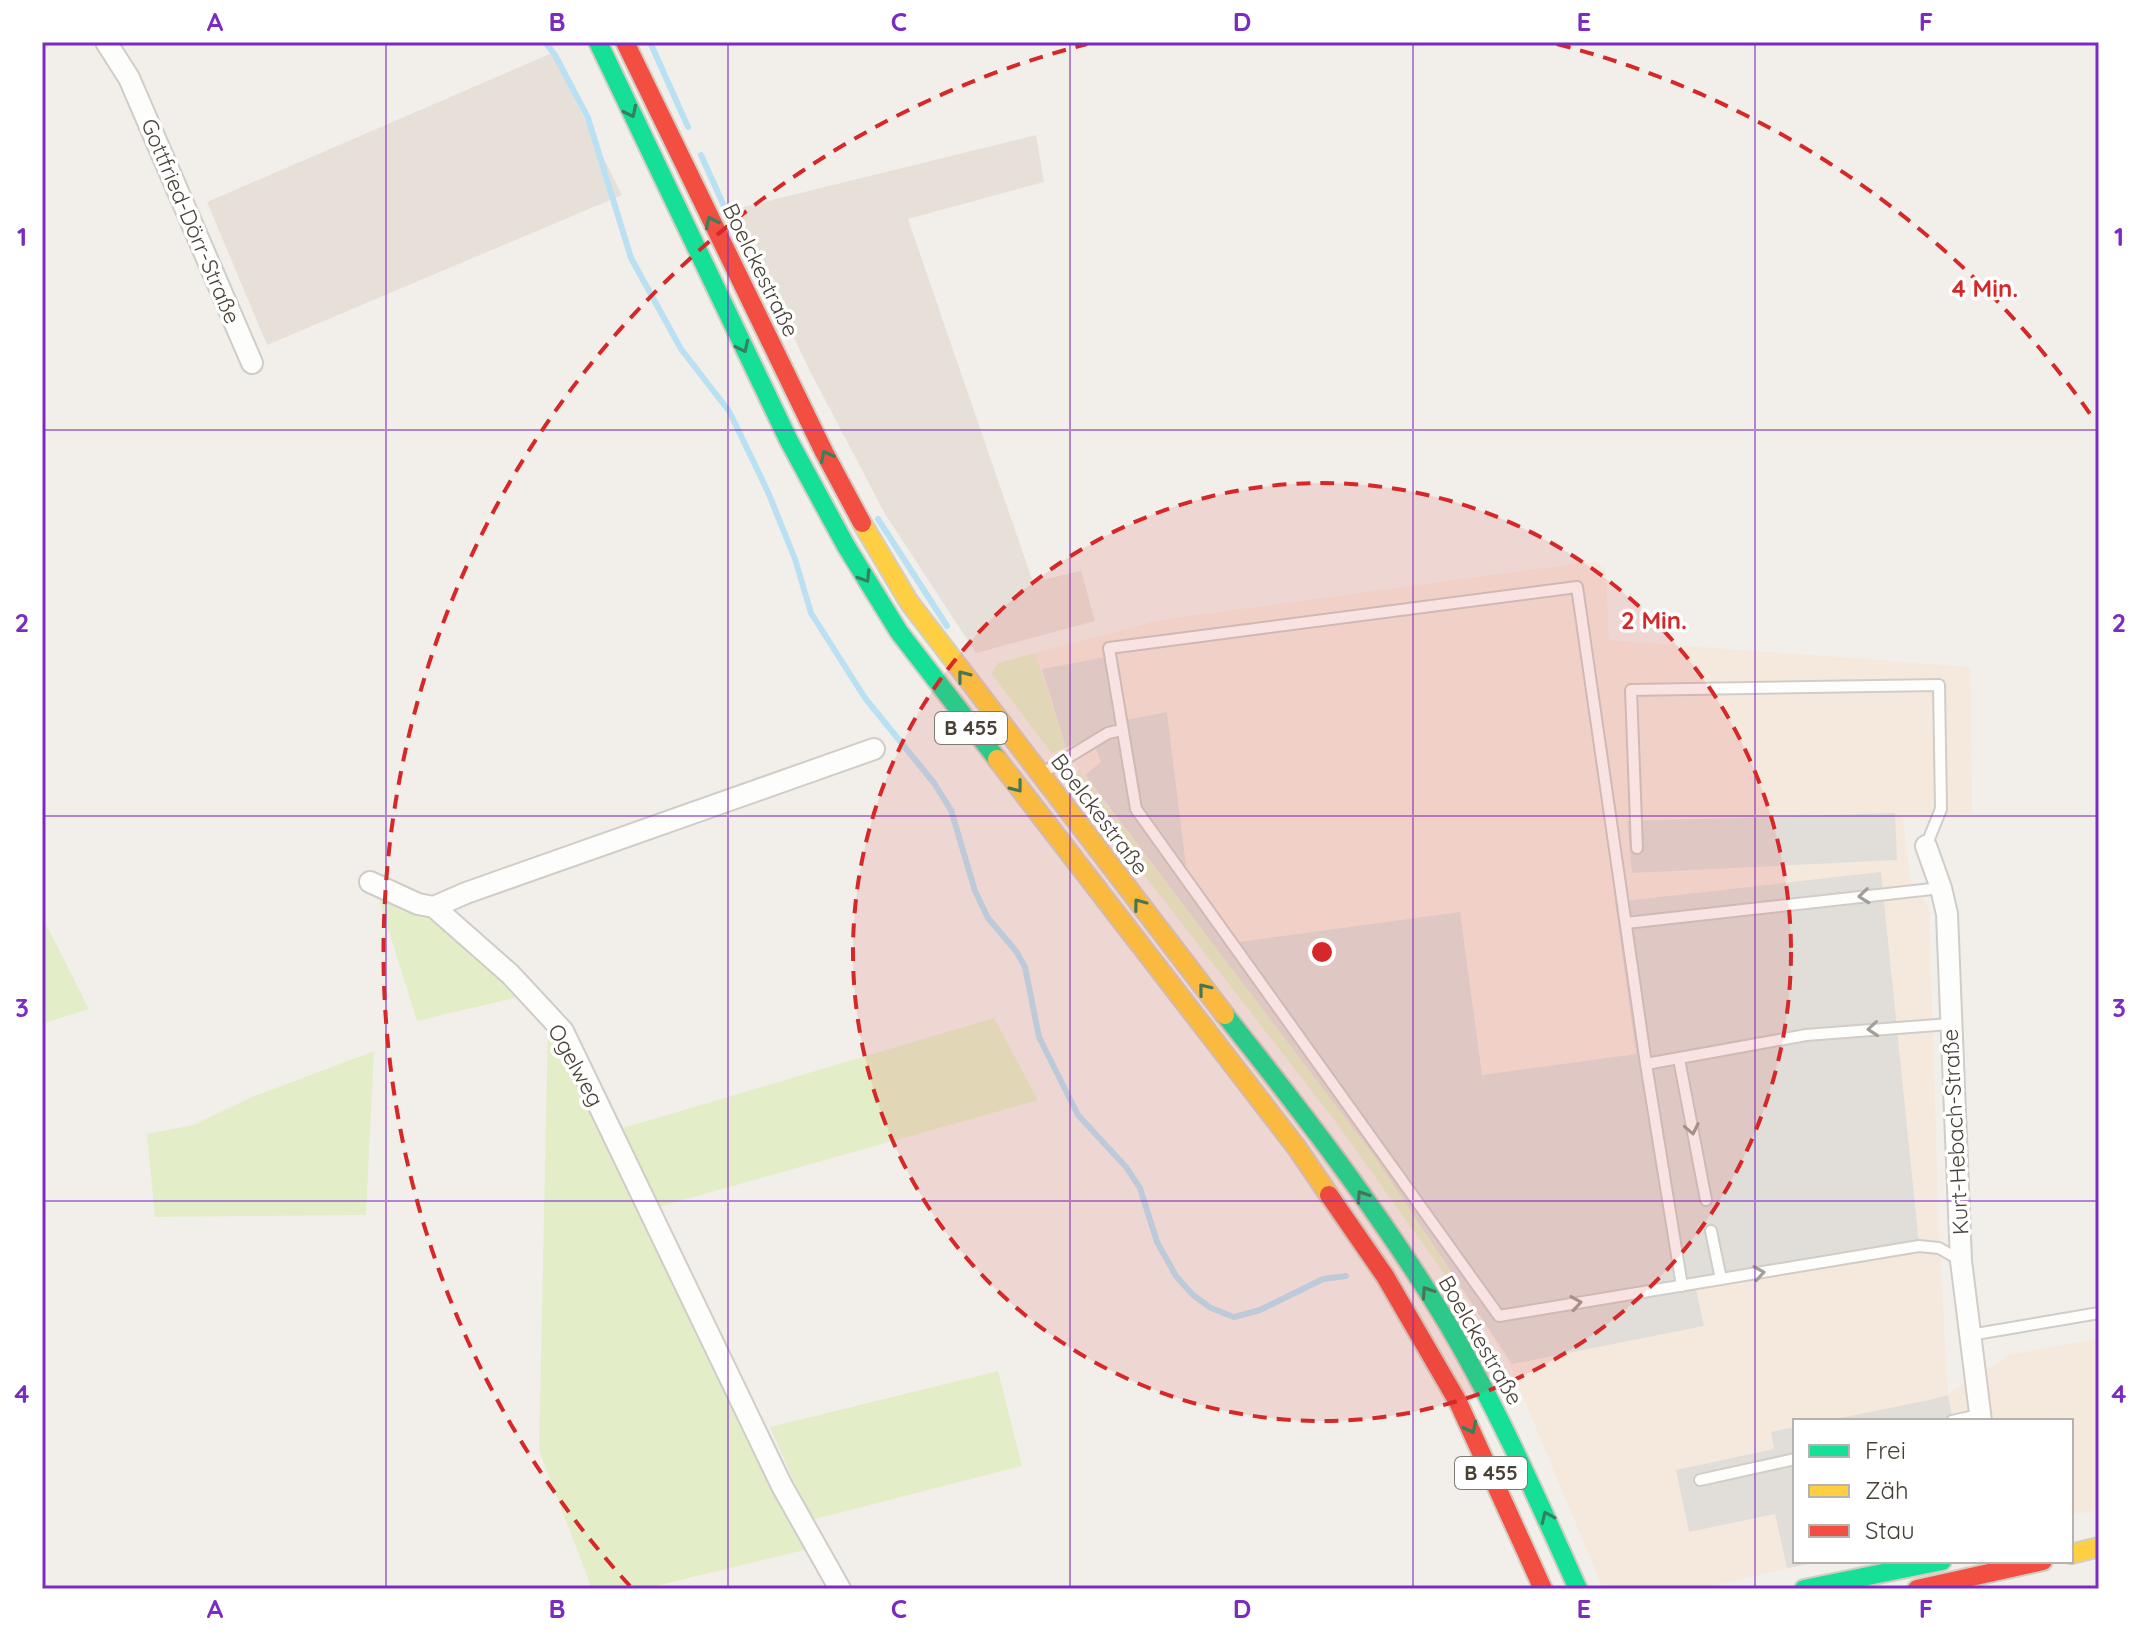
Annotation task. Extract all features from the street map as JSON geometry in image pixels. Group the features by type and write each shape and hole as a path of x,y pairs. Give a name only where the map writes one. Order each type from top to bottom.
{"main road":[{"name":"B 455","path":"598,42 789,441 846,546 899,632 1297,1148 1385,1276 1458,1402 1543,1589"},
{"name":"Boelckestraße","path":"625,42 758,319 864,527 909,602 1186,966 1306,1116 1445,1320 1507,1432 1578,1589"},
{"path":"2073,1540 2099,1538"},
{"path":"2073,1554 2099,1547"},
{"path":"1804,1589 1868,1582 1935,1563"},
{"path":"1917,1589 2011,1565"}],"street":[{"path":"106,42 129,78"},
{"path":"121,42 129,78"},
{"name":"Gottfried-Dörr-Straße","path":"129,78 252,363"},
{"path":"370,882 418,904 434,907 480,887 874,749"},
{"name":"Kurt-Hebach-Straße","path":"1926,846 1947,914 1961,1261 1980,1418"},
{"name":"Ogelweg","path":"434,907 510,974 563,1031 782,1486 840,1589"}],"lane":[{"path":"1682,1286 1646,1064 1577,587 1109,648 1136,809 1499,1316 1682,1286 1919,1246 1939,1248 1961,1261"},
{"path":"1637,848 1631,690 1939,685 1941,809 1926,846"},
{"path":"1040,775 1108,733 1122,730"},
{"path":"1626,923 1941,888"},
{"path":"1646,1064 1806,1035 1950,1024"},
{"path":"1679,1059 1706,1200"},
{"path":"1711,1231 1721,1279"},
{"path":"1970,1335 2099,1313"},
{"path":"1700,1480 1793,1459"}],"shaded area":[{"path":"552,53 622,195 267,345 207,202"},
{"path":"1036,135 1044,182 908,219 1033,582 1081,571 1095,621 976,653 885,514 811,373 732,210"},
{"path":"1595,561 1606,570 1609,640 1971,667 1972,814 1903,818 1910,877 1929,908 1939,1231 1948,1394 2009,1355 2099,1338 2099,1510 2073,1515 2073,1419 1793,1419 1793,1563 1813,1563 1698,1589 1603,1589 1510,1366 1367,1142 1079,770 1066,747 1035,653 1160,620"},
{"path":"1111,656 1121,721 1167,712 1188,882 1232,943 1460,912 1482,1075 1636,1054 1615,902 1881,872 1919,1244 1696,1289 1704,1326 1512,1364 1375,1157 1085,775 1101,762 1092,739 1066,747 1042,669"},
{"path":"1895,813 1897,860 1632,873 1627,821"},
{"path":"1948,1395 1953,1419 1836,1419"},
{"path":"1793,1427 1793,1563 1812,1563 1787,1568 1775,1514 1689,1532 1676,1470 1774,1449 1771,1432"}],"green space":[{"path":"1035,653 1066,747 1052,754 991,673 998,663"},
{"path":"1079,770 1367,1142 1457,1283 1453,1286 1335,1121 1072,782 1070,778"},
{"path":"377,893 437,921 514,990 514,998 417,1021"},
{"path":"42,916 89,1009 42,1024"},
{"path":"994,1018 1038,1100 658,1207 623,1128"},
{"path":"548,1023 634,1202 809,1549 643,1589 592,1589 539,1450"},
{"path":"374,1051 366,1215 155,1217 147,1134 193,1125 252,1097"},
{"path":"998,1371 1022,1466 811,1520 770,1427"}],"waterway":[{"path":"545,42 588,118 631,258 681,349 729,411 768,492 795,559 811,613 865,698 934,783 951,810 975,891 988,918 1016,951 1025,967 1039,1037 1078,1115 1126,1167 1140,1188 1157,1242 1176,1276 1193,1295 1211,1308 1234,1317 1260,1310 1323,1279 1346,1276"},
{"path":"650,42 688,127"},
{"path":"701,155 742,246"},
{"path":"878,519 947,626"}],"traffic: fast":[{"path":"598,42 789,441 846,546 899,632 997,759"},
{"path":"1225,1015 1340,1165 1446,1321 1499,1420 1578,1589"},
{"path":"1804,1589 1932,1563"}],"traffic: slow":[{"path":"862,523 909,602 1225,1015"},
{"path":"997,759 1297,1148 1329,1195"},
{"path":"2073,1554 2099,1547"}],"traffic: jam":[{"path":"625,42 824,452 862,523"},
{"path":"1329,1195 1385,1276 1458,1402 1543,1589"},
{"path":"1917,1589 2034,1563"}]}
